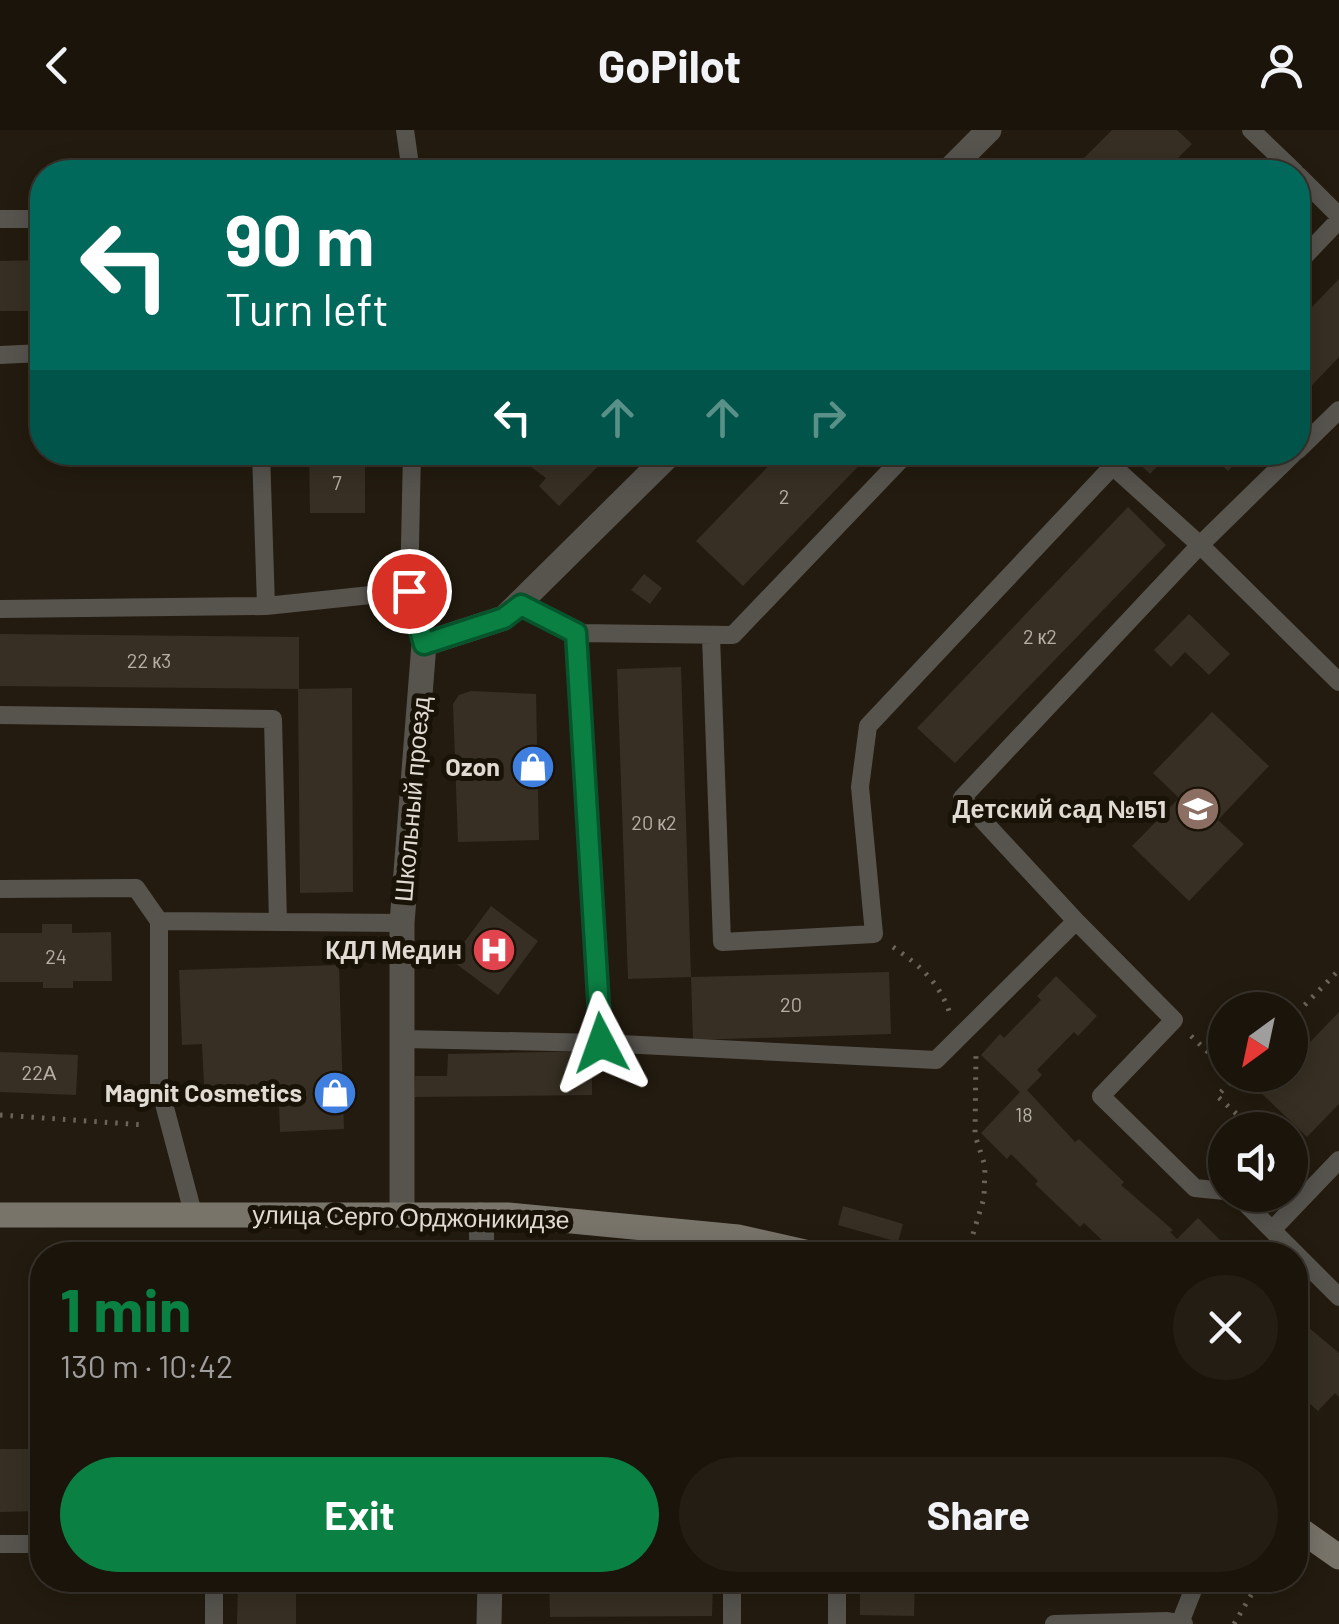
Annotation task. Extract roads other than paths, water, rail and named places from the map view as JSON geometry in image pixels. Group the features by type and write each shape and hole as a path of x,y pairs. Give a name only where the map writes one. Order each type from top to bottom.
{"street":[{"path":"959,160 988,130"},
{"path":"424,644 504,618 659,465"},
{"name":"Школьный проезд","path":"402,1213 402,923 424,644"},
{"name":"улица Серго Орджоникидзе","path":"0,1215 481,1215 674,1229 760,1242"},
{"path":"481,1215 482,1242"},
{"path":"1308,1535 1339,1557"},
{"path":"490,1592 490,1624"}],"lane":[{"path":"405,130 409,160"},
{"path":"1251,130 1282,160"},
{"path":"1310,188 1339,218 1310,250"},
{"path":"0,219 30,218"},
{"path":"0,354 30,353"},
{"path":"1310,438 1339,410"},
{"path":"261,465 266,606"},
{"path":"412,465 409,591 424,644"},
{"path":"521,605 576,633 733,635 896,465"},
{"path":"1208,1189 1195,1188 1101,1096 1174,1020 962,798 1200,545 1282,465"},
{"path":"711,636 722,942 874,934 860,787 868,726 1112,467 1200,545 1339,682"},
{"path":"0,610 266,606 409,591"},
{"path":"576,633 601,1043"},
{"path":"0,715 273,719 278,922"},
{"path":"0,889 136,888 159,921 158,1085 193,1213"},
{"path":"159,921 402,923"},
{"path":"403,1039 601,1043 936,1060 1076,921"},
{"path":"1272,1230 1339,1160"},
{"path":"1254,1212 1284,1242"},
{"path":"1308,1266 1339,1297"},
{"path":"0,1544 30,1544"},
{"path":"214,1592 214,1624"},
{"path":"732,1592 732,1624"},
{"path":"837,1592 837,1624"},
{"path":"1054,1624 1182,1624 1194,1592"}],"place":[{"name":"Ozon","path":"533,767"},
{"name":"Детский сад №151","path":"1198,809"},
{"name":"КДЛ Медин","path":"494,950"},
{"name":"Magnit Cosmetics","path":"335,1093"}]}
